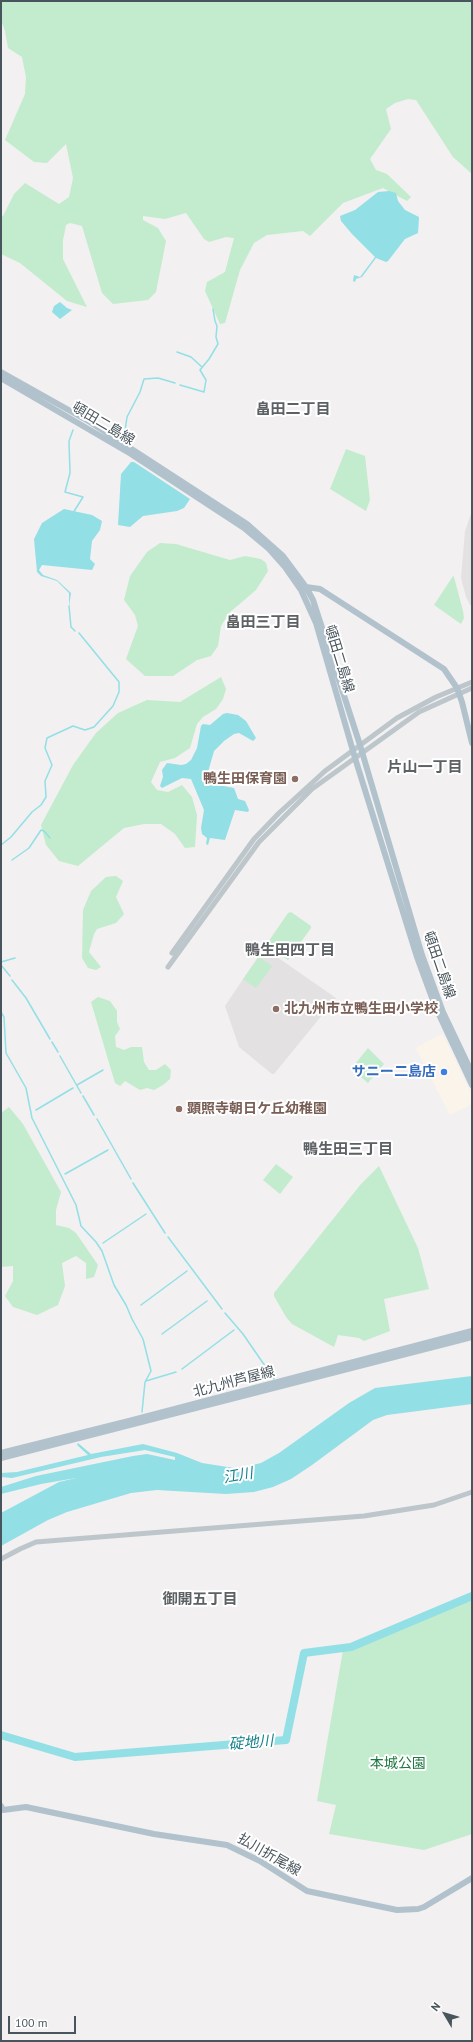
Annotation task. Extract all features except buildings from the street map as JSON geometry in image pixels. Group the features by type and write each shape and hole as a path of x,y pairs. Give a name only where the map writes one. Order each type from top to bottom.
{"main road":[{"name":"頓田二島線","path":"1,372 90,422 247,524 283,556 306,587 312,600 360,745 422,955 443,1012 472,1073"},
{"name":"頓田二島線","path":"1,378 131,454 244,528 269,549 285,567 301,590 316,623 355,758 422,971 446,1030 472,1085"},
{"name":"頓田二島線","path":"306,587 320,589 440,666 449,675 458,691 472,743"},
{"name":"北九州芦屋線","path":"1,1453 130,1422 472,1331"},
{"name":"北九州芦屋線","path":"1,1458 472,1337"},
{"name":"払川折尾線","path":"2,1809 26,1807 154,1834 227,1845 260,1861 307,1891 397,1910 418,1909 424,1907 472,1878"}],"street":[{"path":"168,967 259,842 312,789 419,712 472,682"},
{"path":"172,953 254,839 279,813 319,776 397,718 436,697 472,688"},
{"path":"1,1559 20,1548 36,1542 364,1516 434,1505 472,1492"}],"shaded area":[{"path":"472,511 472,605 470,605 466,597 461,578 465,531"},
{"name":"北九州市立鴨生田小学校","path":"264,948 336,998 274,1074 272,1074 239,1047 225,1006"},
{"name":"サニー二島店","path":"441,1034 443,1035 472,1095 472,1104 450,1115 416,1049 417,1047"}],"green space":[{"path":"1,1 472,1 472,174 453,157 416,100 408,99 395,103 386,109 391,129 370,159 376,170 387,174 411,197 407,201 383,188 343,203 310,236 303,231 267,235 254,243 240,270 225,323 220,324 205,291 207,282 225,272 234,238 226,237 209,242 204,239 186,213 165,219 143,216 143,220 158,228 166,241 156,292 148,300 113,304 102,293 82,226 70,223 66,225 63,240 63,259 87,307 67,301 20,263 1,254 1,215 3,216 14,194 25,183 59,204 69,197 73,178 66,144 47,163 34,162 5,140 25,94 26,77 22,57 8,48 5,31 1,20"},
{"path":"346,449 365,456 370,500 366,511 330,489"},
{"path":"160,543 176,544 230,560 245,556 261,559 266,563 268,571 256,590 229,613 221,626 218,646 211,656 197,660 173,676 145,676 126,659 138,626 135,615 124,600 130,576 147,552"},
{"path":"453,576 463,611 464,618 461,624 434,605"},
{"path":"221,677 226,689 223,699 216,709 203,717 197,724 190,748 175,758 160,762 151,782 157,790 168,792 182,785 192,797 197,815 195,847 185,848 175,834 161,824 144,824 124,828 78,866 59,861 46,845 41,825 73,765 96,733 118,713 147,700 180,702"},
{"path":"116,876 123,881 116,897 124,914 116,923 97,929 89,952 101,967 96,970 88,968 82,958 83,910 91,891 106,877"},
{"path":"291,912 311,926 311,928 288,960 266,945 288,913"},
{"path":"259,957 272,966 256,988 243,979"},
{"path":"98,997 110,1001 117,1011 117,1022 120,1029 115,1036 116,1047 124,1050 131,1047 142,1047 144,1062 149,1070 156,1070 165,1064 171,1070 170,1079 163,1085 154,1090 147,1088 140,1090 125,1081 120,1086 115,1083 91,1002"},
{"path":"368,1048 384,1064 368,1083 351,1069"},
{"path":"9,1107 23,1124 61,1192 56,1210 56,1225 69,1228 76,1233 98,1265 94,1277 86,1279 86,1263 76,1256 62,1263 65,1286 58,1305 37,1315 13,1307 5,1296 13,1281 13,1266 1,1267 1,1113"},
{"path":"276,1164 293,1177 280,1194 263,1180"},
{"path":"379,1166 418,1248 429,1289 384,1299 390,1331 364,1341 359,1338 338,1335 334,1347 292,1324 286,1317 274,1296 274,1293 361,1184"},
{"name":"本城公園","path":"472,1597 472,1834 424,1850 329,1834 336,1805 317,1801 343,1650 353,1648"}],"water":[{"path":"389,191 396,193 398,201 405,210 419,217 418,233 405,239 388,261 386,262 376,258 362,277 356,279 355,282 353,281 354,275 360,277 375,257 352,234 341,221 340,216 355,210 378,192"},
{"path":"60,302 72,310 60,319 52,312 54,306"},
{"path":"131,462 134,462 190,499 184,508 177,511 143,516 130,527 118,525 121,474"},
{"path":"64,509 92,515 102,521 100,530 92,541 90,559 95,564 92,570 42,565 39,570 43,575 57,580 71,593 69,607 69,593 57,581 41,576 37,572 34,539 42,523"},
{"path":"227,713 238,715 246,721 256,738 253,741 239,733 234,734 224,741 214,751 208,772 219,785 234,788 238,799 245,801 249,810 248,812 235,810 225,840 210,838 208,845 206,844 207,838 202,834 201,828 204,810 191,779 182,778 162,788 160,786 163,777 162,770 167,763 181,765 186,764 191,760 197,748 201,726 203,724 210,725 223,714"},
{"name":"江川","path":"472,1376 472,1404 387,1415 373,1420 312,1465 291,1479 273,1487 254,1492 226,1494 157,1490 131,1493 67,1512 48,1520 1,1546 1,1513 59,1482 76,1478 41,1484 1,1494 1,1487 36,1476 133,1456 147,1454 175,1460 175,1457 145,1450 101,1457 12,1478 1,1477 1,1473 17,1472 88,1455 77,1445 78,1443 91,1454 143,1444 177,1453 202,1463 234,1468 245,1467 261,1463 279,1453 349,1403 375,1388"}],"waterway":[{"path":"180,385 204,392 206,380 200,370 218,344 216,337 217,326 213,309"},
{"path":"177,352 191,357 202,367"},
{"path":"125,431 127,417 140,392 144,379 158,378 175,383"},
{"path":"73,430 69,441 70,473 65,492 83,497 73,513"},
{"path":"69,606 71,627 75,631"},
{"path":"1,845 11,837 32,812 41,805 46,797 45,781 52,765 45,748 47,738 73,726 85,730 94,727 113,706 119,692 119,682 79,633"},
{"path":"12,860 29,848 41,830 44,831 50,838"},
{"path":"1,962 15,958"},
{"path":"1,965 10,976"},
{"path":"12,980 26,998 50,1039"},
{"path":"1,1012 4,1017 6,1053 26,1088 32,1118 76,1205 81,1226 102,1251 114,1285 143,1339 151,1371 145,1382 142,1412"},
{"path":"52,1042 58,1052"},
{"path":"60,1056 81,1093"},
{"path":"77,1085 103,1070"},
{"path":"36,1110 73,1088"},
{"path":"83,1096 94,1115"},
{"path":"97,1119 131,1179"},
{"path":"65,1174 108,1150"},
{"path":"133,1183 165,1233"},
{"path":"103,1243 146,1214"},
{"path":"168,1237 222,1309"},
{"path":"141,1305 187,1271"},
{"path":"162,1334 207,1301"},
{"path":"225,1313 243,1334 274,1379"},
{"path":"182,1369 234,1330"},
{"path":"146,1381 176,1372"},
{"name":"碇地川","path":"1,1735 75,1757 286,1740 304,1653 351,1647 472,1596"}],"place":[{"name":"鴨生田保育園","path":"295,779"},
{"name":"北九州市立鴨生田小学校","path":"276,1009"},
{"name":"サニー二島店","path":"444,1072"},
{"name":"顕照寺朝日ケ丘幼稚園","path":"179,1109"}],"district":[{"name":"畠田二丁目","path":"293,410"},
{"name":"畠田三丁目","path":"263,623"},
{"name":"片山一丁目","path":"425,768"},
{"name":"鴨生田四丁目","path":"290,951"},
{"name":"鴨生田三丁目","path":"348,1150"},
{"name":"御開五丁目","path":"200,1600"}]}
